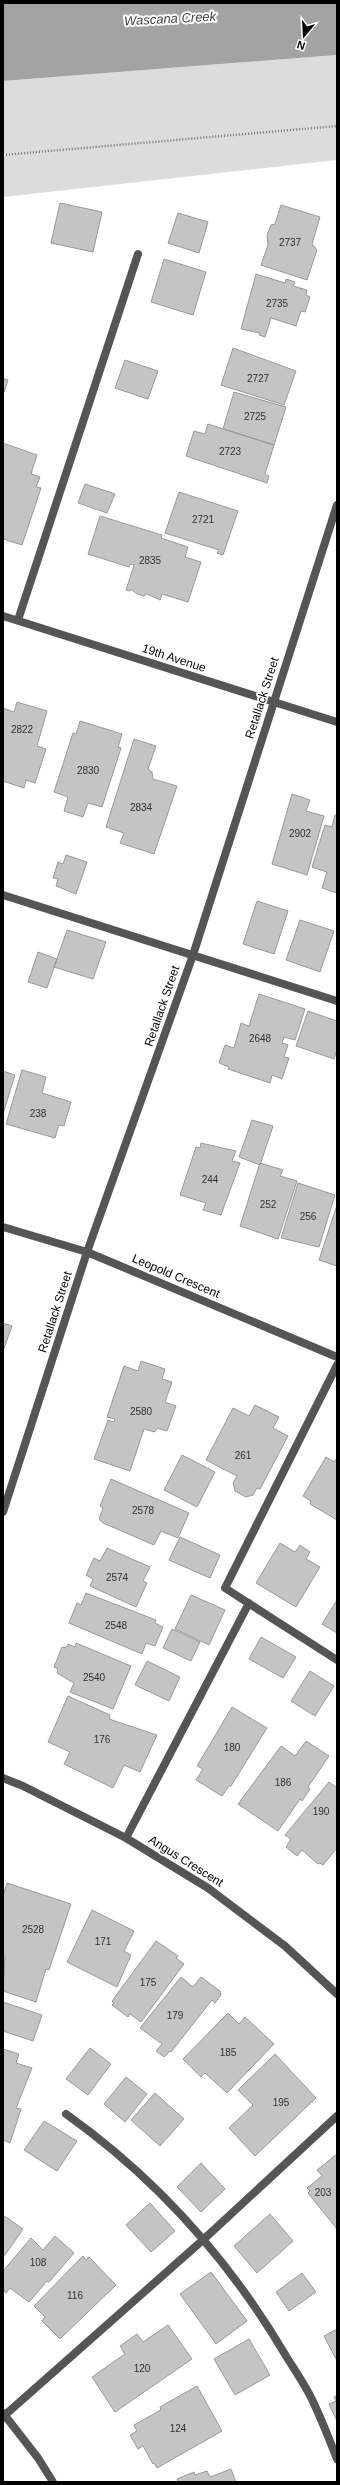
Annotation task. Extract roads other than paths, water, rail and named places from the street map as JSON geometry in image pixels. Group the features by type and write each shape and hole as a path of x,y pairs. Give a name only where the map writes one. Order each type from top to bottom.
{"street":[{"path":"18,620 138,254"},
{"name":"Retallack Street","path":"3,1512 5,1500 88,1252 193,955 337,505"},
{"name":"19th Avenue","path":"3,616 337,722"},
{"path":"3,895 337,1001"},
{"name":"Leopold Crescent","path":"3,1227 88,1252 337,1356"},
{"path":"337,1365 225,1588 337,1660"},
{"path":"126,1838 249,1603"},
{"name":"Angus Crescent","path":"3,1778 23,1786 126,1838 208,1888 285,1946 337,1994"},
{"path":"66,2114 107,2143 136,2169 204,2239 274,2336 315,2404 337,2459"},
{"path":"53,2482 38,2458 4,2414 204,2239 337,2116"}],"water":[{"name":"Wascana Creek","path":"3,3 337,3 337,55 3,81"}]}
